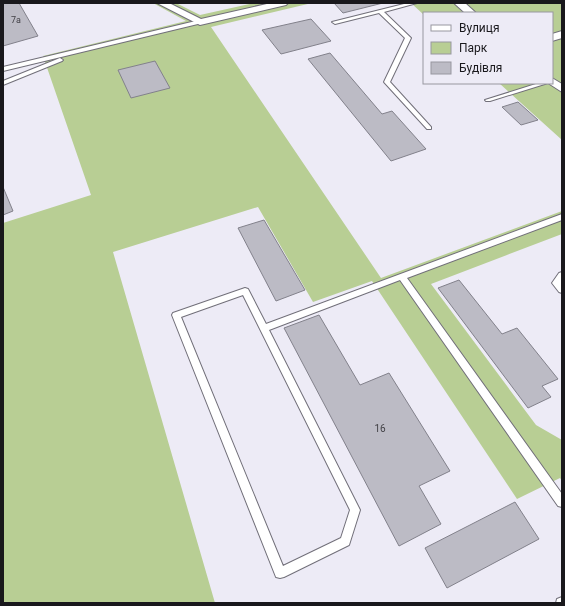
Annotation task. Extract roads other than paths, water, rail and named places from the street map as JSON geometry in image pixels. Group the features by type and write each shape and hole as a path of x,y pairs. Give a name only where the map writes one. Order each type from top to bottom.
{"street":[{"path":"162,3 200,22 284,3"},
{"path":"459,3 470,12"},
{"path":"553,82 562,89"}],"lane":[{"path":"336,22 414,3"},
{"path":"380,11 408,38 387,82 429,128"},
{"path":"3,69 84,51 200,22"},
{"path":"3,83 84,51"},
{"path":"488,100 542,84"},
{"path":"264,328 562,217"},
{"path":"562,276 556,283 562,290"},
{"path":"402,277 562,502"},
{"path":"245,291 264,328 355,510 345,541 280,573 176,315 245,291"}]}
